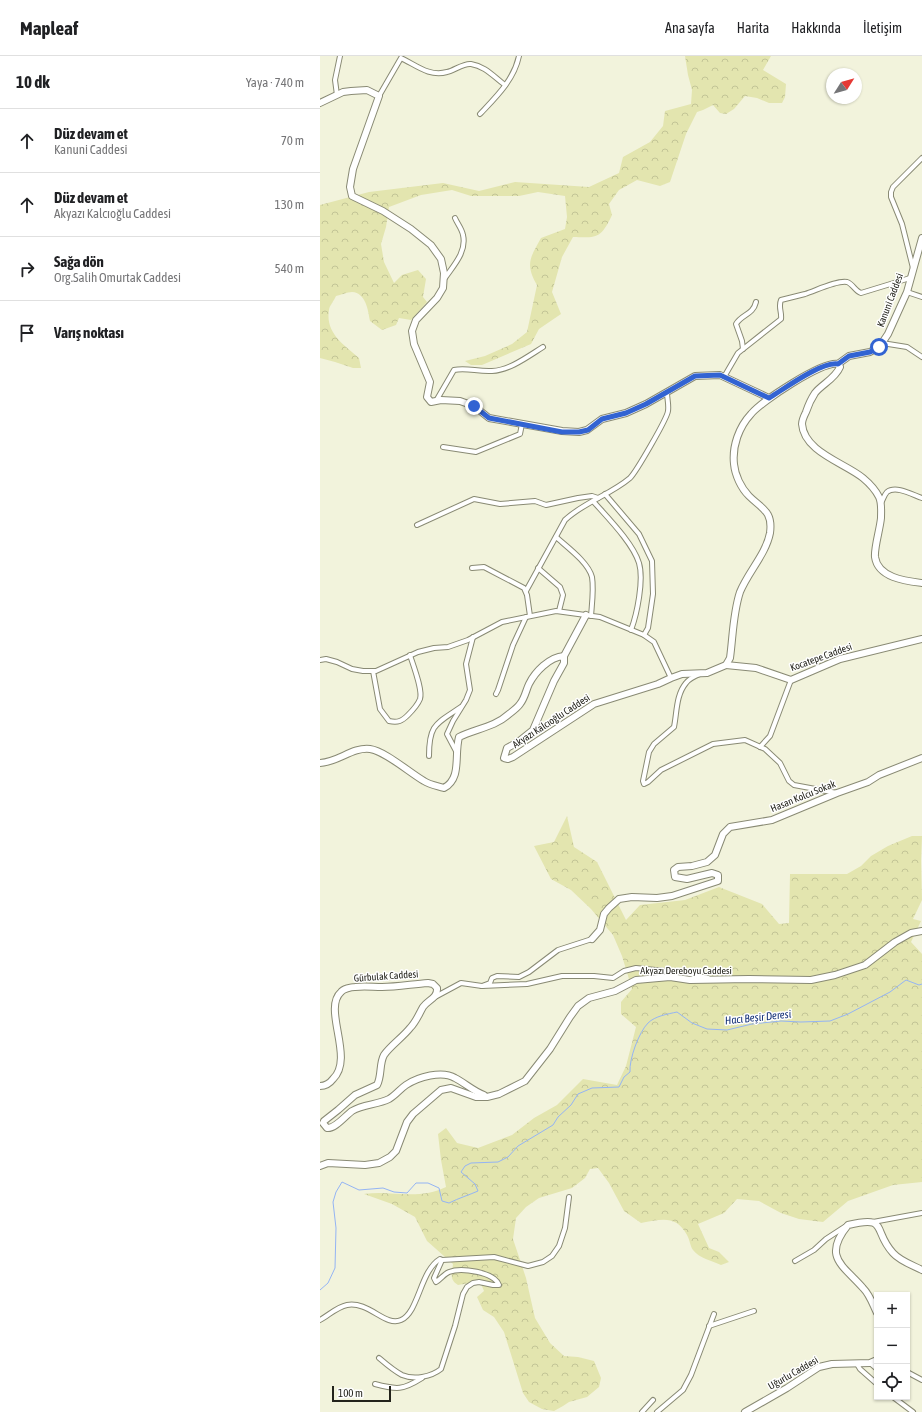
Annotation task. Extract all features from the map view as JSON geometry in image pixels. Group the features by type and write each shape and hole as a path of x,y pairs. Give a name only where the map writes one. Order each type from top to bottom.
{"street":[{"path":"337,95 335,80 340,56"},
{"path":"480,114 510,80 517,66 519,56"},
{"path":"505,85 483,68 469,64 446,73 433,73 415,67 400,57 379,96 353,170 350,187 352,196 383,211 411,229 431,246 441,259 444,273 443,288 437,298 416,320 412,331 414,344 430,382 427,397 431,402 441,400 460,402 474,406 489,418 562,432 579,432 588,430 602,419 626,413 695,376 720,375 769,398"},
{"path":"320,103 343,92 367,90 379,96"},
{"path":"913,269 902,224 891,198 891,192 893,187 922,158"},
{"path":"443,280 460,255 464,245 463,234 455,218"},
{"name":"Kanuni Caddesi","path":"838,364 849,356 870,352 879,347 888,334 907,292 922,238"},
{"path":"724,377 738,353 781,319 782,314 779,305 781,300 806,294 837,283 846,282 852,284 857,292 861,293 910,278"},
{"path":"907,292 922,297"},
{"path":"743,349 736,324 753,310 756,302"},
{"path":"882,343 907,347 922,357"},
{"path":"436,401 454,370 462,368 479,371 493,371 507,368 543,347"},
{"path":"726,665 730,658 736,605 741,591 765,546 770,525 768,513 760,504 749,496 738,480 734,464 734,449 739,431 751,414 769,398 816,369 834,363 838,364 840,367 837,373 815,394 808,406 802,422 803,432 810,442 827,457 863,478 879,497 881,508 880,528 875,557 878,565 886,574 899,580 922,583"},
{"path":"496,694 513,645 528,616 526,591 538,568 569,517 631,477 653,442 667,414 667,392"},
{"path":"443,447 476,452 520,434 522,424"},
{"path":"880,504 886,493 894,490 922,498"},
{"path":"605,494 639,534 652,561 653,594 648,628 644,636"},
{"path":"418,525 474,499 500,504 535,501 546,505 592,496 598,498"},
{"path":"593,501 625,538 639,562 640,572 638,604 632,630"},
{"path":"320,763 338,759 354,750 370,749 380,752 425,782 444,788 451,785 455,779 456,751 459,737 499,722 521,703 530,682 543,666 553,659 564,656 588,615 593,597 592,576 578,557 556,537"},
{"path":"472,568 484,568 524,588 526,591"},
{"path":"538,568 557,583 562,591 564,596 559,611"},
{"path":"320,660 326,659 338,662 352,669 374,671 434,648 448,647 473,637 502,622 559,611 600,617 644,636 654,642 671,678"},
{"path":"456,751 447,734 463,706 470,690 466,664 473,637"},
{"name":"Kocatepe Caddesi","path":"726,665 756,668 791,680 840,659 922,639"},
{"path":"374,671 380,709 389,721 397,723 402,721 420,698 419,686 410,656"},
{"name":"Akyazı Kalcıoğlu Caddesi","path":"564,656 564,663 554,681 533,730 518,742 507,748 504,758 508,759 513,757 594,704 658,684 682,674 707,673 726,665"},
{"path":"700,674 686,682 678,700 674,727 654,744 649,752 643,781 644,784 661,770 713,744 745,740 765,749 780,763 788,781 794,785 837,793"},
{"path":"760,747 770,736 791,680"},
{"path":"429,756 429,742 432,730 440,721 463,706"},
{"name":"Hasan Kolcu Sokak","path":"592,939 600,930 604,914 608,908 619,899 672,896 718,881 718,875 712,873 686,879 675,877 674,870 678,867 692,866 707,862 711,859 715,855 722,834 730,826 772,820 868,782 879,775 922,758"},
{"name":"Akyazı Dereboyu Caddesi","path":"487,1097 499,1094 525,1081 550,1049 578,1006 589,998 615,991 636,980 670,978 690,980 811,980 835,975 865,964 895,942 911,933 922,931"},
{"path":"482,986 490,983 492,978 497,976 519,977 529,972 558,950 592,939"},
{"path":"487,1097 454,1077 443,1074 425,1077 406,1084 388,1099 363,1105 352,1111 332,1128 327,1128 323,1123 324,1120 356,1095 376,1085 380,1077 381,1063 384,1055 411,1028 426,1003 461,983 482,986 527,984 562,976 594,976 613,978 624,971 636,968 685,973 717,980"},
{"name":"Gürbulak Caddesi","path":"320,1086 331,1082 337,1075 340,1065 340,1048 334,1008 336,998 341,991 353,987 383,987 428,983 433,984 437,988 438,991 435,997"},
{"path":"320,1166 328,1163 366,1165 379,1164 396,1151 407,1122 413,1114 442,1090 451,1088 476,1097 487,1097"},
{"path":"320,1320 339,1308 348,1305 357,1305 375,1312 386,1320 395,1322 402,1320 406,1317 416,1301 431,1266 440,1259 494,1257 528,1266 543,1262 552,1256 559,1246 565,1228 570,1197"},
{"path":"794,1261 814,1250 826,1239 848,1225 864,1221 873,1222 922,1213"},
{"path":"873,1222 879,1227 892,1252 901,1260 922,1270"},
{"path":"848,1225 837,1241 836,1253 841,1265 864,1289 874,1307"},
{"path":"379,1358 401,1375 409,1377 435,1374 440,1369 455,1326 463,1294 467,1288 473,1283 479,1282 499,1285 497,1280 485,1273 466,1270 448,1272 436,1282 434,1278 442,1260"},
{"path":"709,1326 754,1311"},
{"path":"657,1412 683,1390 691,1375 714,1314"},
{"name":"Uğurlu Caddesi","path":"745,1412 787,1388 819,1367 832,1364 857,1364 874,1361"},
{"path":"870,1363 874,1367"},
{"path":"857,1364 860,1369 874,1381"},
{"path":"910,1374 922,1380"},
{"path":"375,1384 388,1388 402,1389 424,1376"},
{"path":"642,1412 653,1400"},
{"path":"898,1400 913,1412"}],"green space":[{"path":"685,56 771,56 763,70 786,84 785,97 782,103 769,103 757,98 745,96 734,109 726,114 720,113 713,105 697,112 686,134 670,182 660,186 637,180 619,190 609,204 612,215 605,228 598,235 593,237 573,237 562,257 552,292 561,314 539,329 531,344 482,365 471,365 465,361 485,356 512,344 527,332 537,285 531,272 530,261 541,238 565,229 567,217 565,196 538,192 519,196 471,196 452,190 421,195 389,207 386,227 381,244 384,262 394,283 402,275 418,270 426,279 423,297 427,302 411,320 399,318 396,325 382,330 370,321 366,303 360,295 357,293 348,292 336,296 329,308 330,325 337,338 359,358 361,368 353,368 320,358 320,205 369,192 443,183 479,191 515,182 589,187 619,173 623,157 650,142 663,126 665,111 691,104 692,90"},
{"path":"567,816 574,847 597,862 626,920 640,905 685,900 719,887 762,904 779,924 789,923 790,874 847,874 861,866 871,856 888,846 912,836 922,836 922,900 913,919 921,921 911,942 922,954 922,1182 893,1185 848,1201 823,1222 799,1219 781,1213 759,1201 737,1199 724,1213 698,1224 709,1248 719,1252 729,1262 721,1265 696,1253 692,1248 687,1235 678,1224 667,1220 641,1223 624,1211 609,1183 598,1168 590,1169 585,1178 572,1188 539,1198 526,1207 516,1218 513,1239 526,1278 535,1318 550,1343 564,1356 578,1357 594,1361 601,1378 599,1387 587,1397 569,1402 554,1411 542,1409 529,1402 523,1393 504,1332 494,1317 483,1310 477,1297 484,1291 481,1284 469,1283 458,1285 455,1283 452,1279 453,1264 427,1241 415,1217 392,1204 364,1194 415,1194 435,1191 446,1187 438,1134 446,1128 457,1143 478,1148 512,1135 534,1118 557,1105 583,1079 617,1085 626,1066 636,1027 621,1014 621,1002 632,989 622,956 613,935 591,909 571,890 551,879 534,846 554,842"}],"waterway":[{"name":"Hacı Beşir Deresi","path":"320,1290 328,1283 335,1268 336,1228 333,1202 336,1192 342,1182 359,1190 383,1188 394,1192 407,1193 416,1183 428,1183 439,1188 442,1201 449,1203 478,1191 475,1184 461,1172 465,1166 471,1163 498,1162 508,1157 518,1146 553,1125 558,1117 571,1105 578,1094 592,1088 619,1087 624,1077 630,1072 631,1060 641,1033 648,1023 654,1019 677,1012 692,1023 707,1029 727,1030 752,1024 781,1021 830,1021 848,1014 890,992 906,980 919,985 922,984"}],"route":[{"path":"474,406 489,418 562,432 579,432 588,430 602,419 626,413 646,404 695,376 720,375 769,398 816,369 834,363 838,364 849,356 870,352 879,347"}]}
